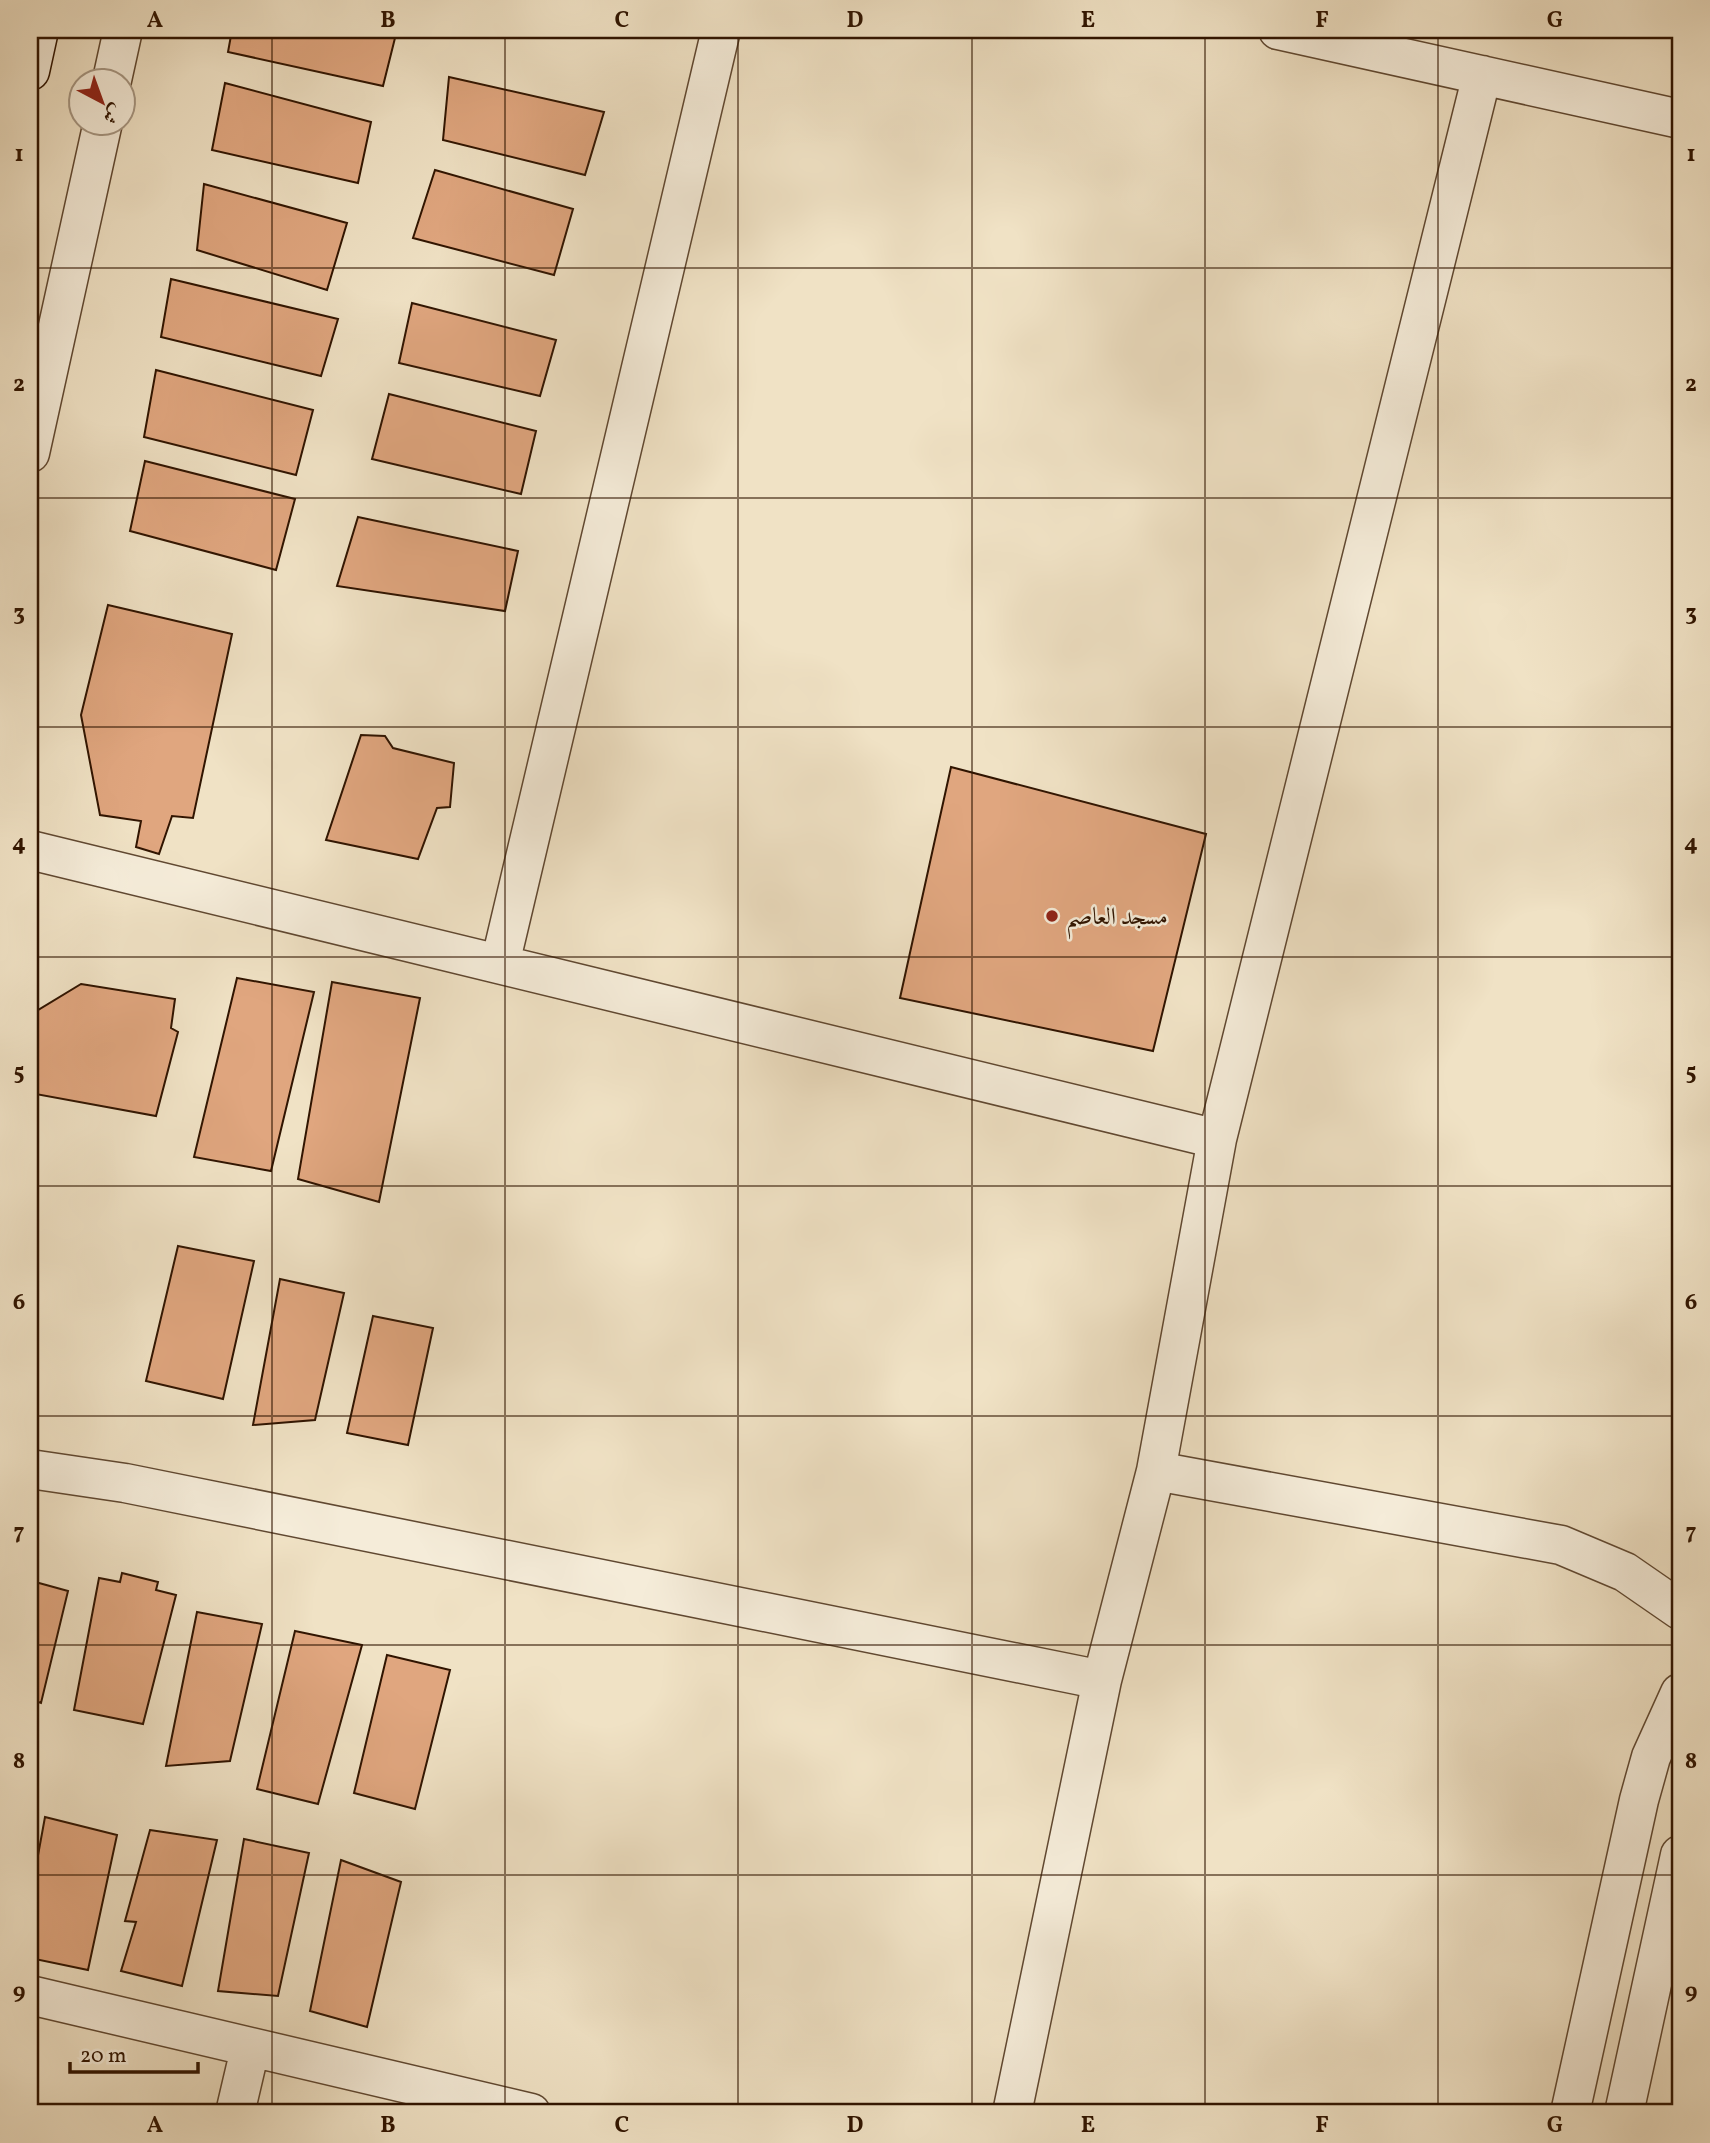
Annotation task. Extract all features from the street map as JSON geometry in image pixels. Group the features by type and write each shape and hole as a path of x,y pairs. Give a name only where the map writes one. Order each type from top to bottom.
{"street":[{"path":"30,71 39,30"},
{"path":"115,66 123,30"},
{"path":"500,964 721,30"},
{"path":"1278,30 1680,119"},
{"path":"1012,2113 1102,1680 1156,1471 1217,1139 1482,75"},
{"path":"30,453 100,136"},
{"path":"30,850 1217,1139"},
{"path":"30,1469 125,1483 1102,1680"},
{"path":"1156,1471 1561,1545 1625,1572 1680,1610"},
{"path":"1570,2113 1639,1800 1651,1756 1680,1693"},
{"path":"1624,2113 1680,1855"},
{"path":"30,1996 531,2113"},
{"path":"235,2113 250,2049"}],"building":[{"path":"232,30 397,30 383,86 228,52"},
{"path":"449,77 604,112 585,175 443,140"},
{"path":"225,83 371,122 358,183 212,150"},
{"path":"435,170 573,209 554,275 413,238"},
{"path":"204,184 347,223 327,290 197,250"},
{"path":"171,279 338,319 321,376 161,337"},
{"path":"412,303 556,340 540,396 399,363"},
{"path":"156,370 313,410 296,475 144,437"},
{"path":"389,394 536,431 521,494 372,459"},
{"path":"145,461 295,499 276,570 130,531"},
{"path":"358,517 518,551 505,611 337,586"},
{"path":"108,605 232,634 193,818 172,816 159,854 136,847 141,821 100,815 81,715"},
{"path":"361,735 385,736 393,748 454,763 450,807 437,808 418,859 326,840"},
{"name":"مسجد العاصم","path":"951,767 1206,834 1153,1051 900,998"},
{"path":"237,978 314,992 271,1171 194,1157"},
{"path":"332,982 420,998 379,1202 298,1179"},
{"path":"81,984 175,999 171,1028 178,1032 156,1116 30,1093 30,1032 35,1012"},
{"path":"178,1246 254,1261 223,1399 146,1381"},
{"path":"280,1279 344,1293 315,1420 253,1425"},
{"path":"373,1316 433,1328 408,1445 347,1433"},
{"path":"122,1573 158,1582 156,1590 176,1595 143,1724 74,1710 99,1578 120,1582"},
{"path":"39,1583 68,1591 41,1703 30,1699 30,1584"},
{"path":"197,1612 262,1624 230,1761 166,1766"},
{"path":"295,1631 362,1645 318,1804 257,1789"},
{"path":"387,1655 450,1670 415,1809 354,1793"},
{"path":"45,1817 117,1835 88,1970 30,1958 30,1899"},
{"path":"150,1830 217,1840 182,1986 121,1971 136,1922 125,1921"},
{"path":"244,1839 309,1853 278,1996 218,1991"},
{"path":"341,1860 401,1882 367,2027 310,2011"}],"place":[{"name":"مسجد العاصم","path":"1052,916"}]}
